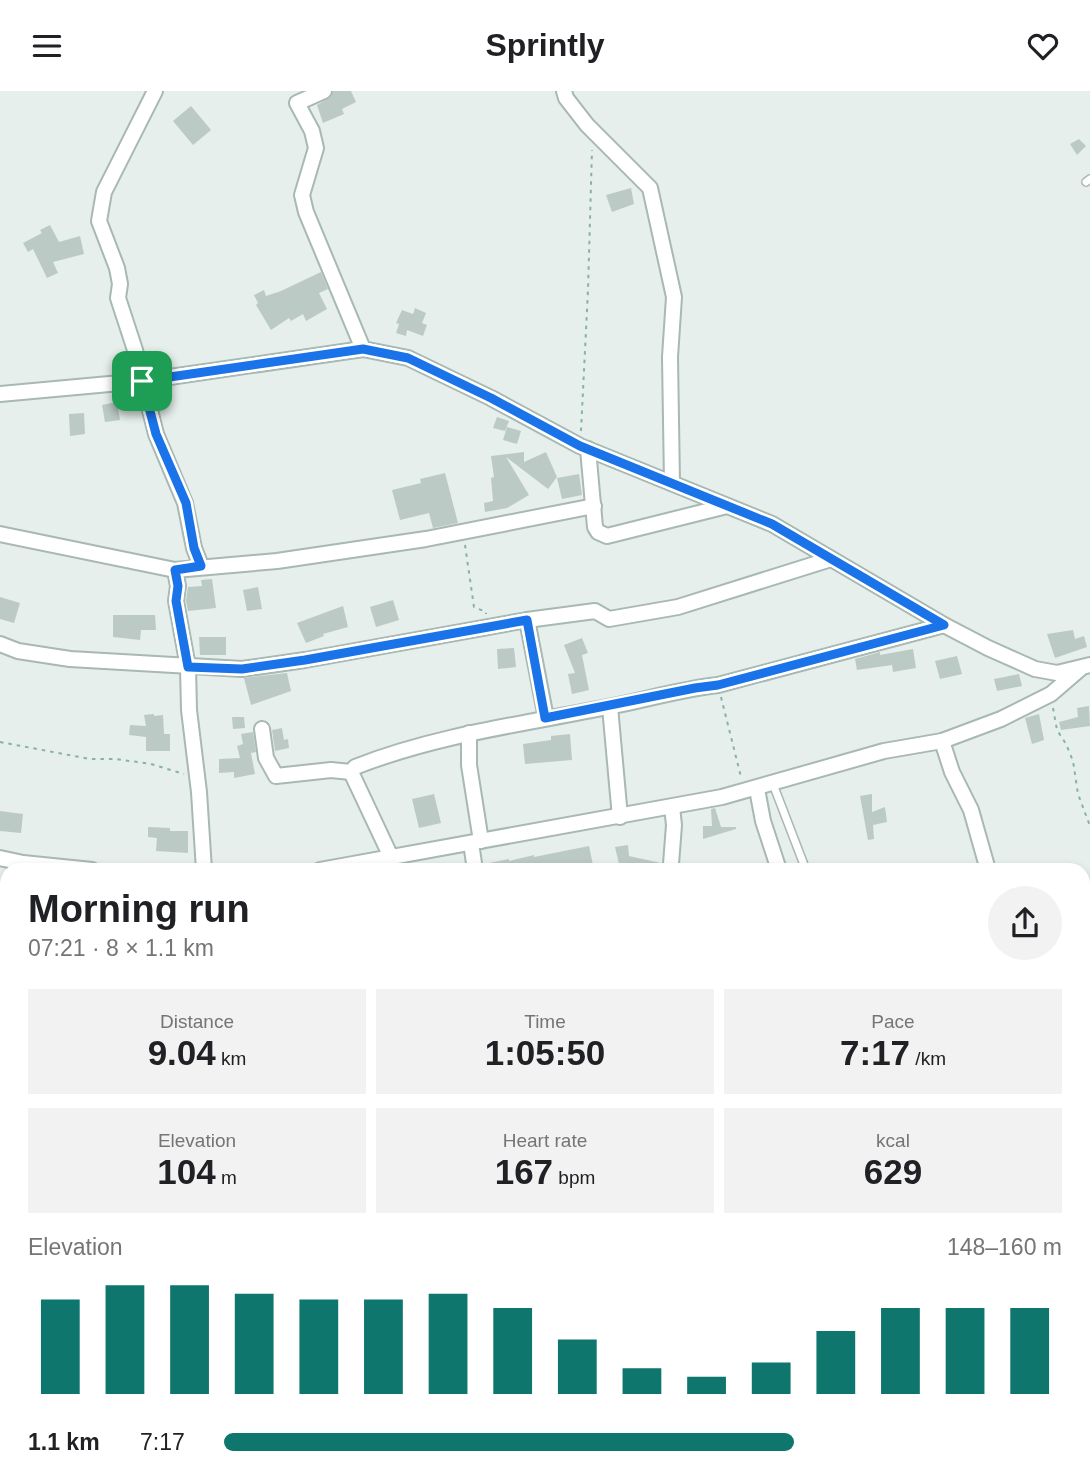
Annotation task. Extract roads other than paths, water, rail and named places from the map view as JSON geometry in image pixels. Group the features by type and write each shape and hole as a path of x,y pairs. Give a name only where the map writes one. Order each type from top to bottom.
{"street":[{"path":"155,91 104,193 99,221 117,268 120,284 118,298 156,434 186,503 194,548 201,566"},
{"path":"324,91 297,103 312,131 316,148 302,195 306,212 363,349"},
{"path":"564,91 566,98 592,130 650,188 653,198 674,297 670,357 672,483"},
{"path":"0,394 142,381 363,349 408,358 491,398 584,448 772,524 944,625 1035,669 1057,673 1086,666"},
{"path":"584,448 595,527 598,532 607,536 727,506"},
{"path":"0,534 175,570 276,561 426,539 594,506"},
{"path":"0,644 18,651 70,659 242,669 527,620 596,611 609,619 678,607 831,558"},
{"path":"175,570 178,586 176,601 188,667 204,863"},
{"path":"527,620 545,718"},
{"path":"351,772 355,767 397,750 469,733 718,685 944,625"},
{"path":"358,863 672,807 751,790 884,751 942,741 1000,719 1051,694 1086,666"},
{"path":"610,707 620,817"},
{"path":"261,729 266,758 276,776 331,770 351,772"},
{"path":"469,733 475,863"},
{"path":"942,741 952,772 971,810 986,863"},
{"path":"351,772 391,857"},
{"path":"751,790 777,863"},
{"path":"671,863 674,825 672,807"},
{"path":"0,858 23,863"}],"lane":[{"path":"773,784 803,863"}]}
